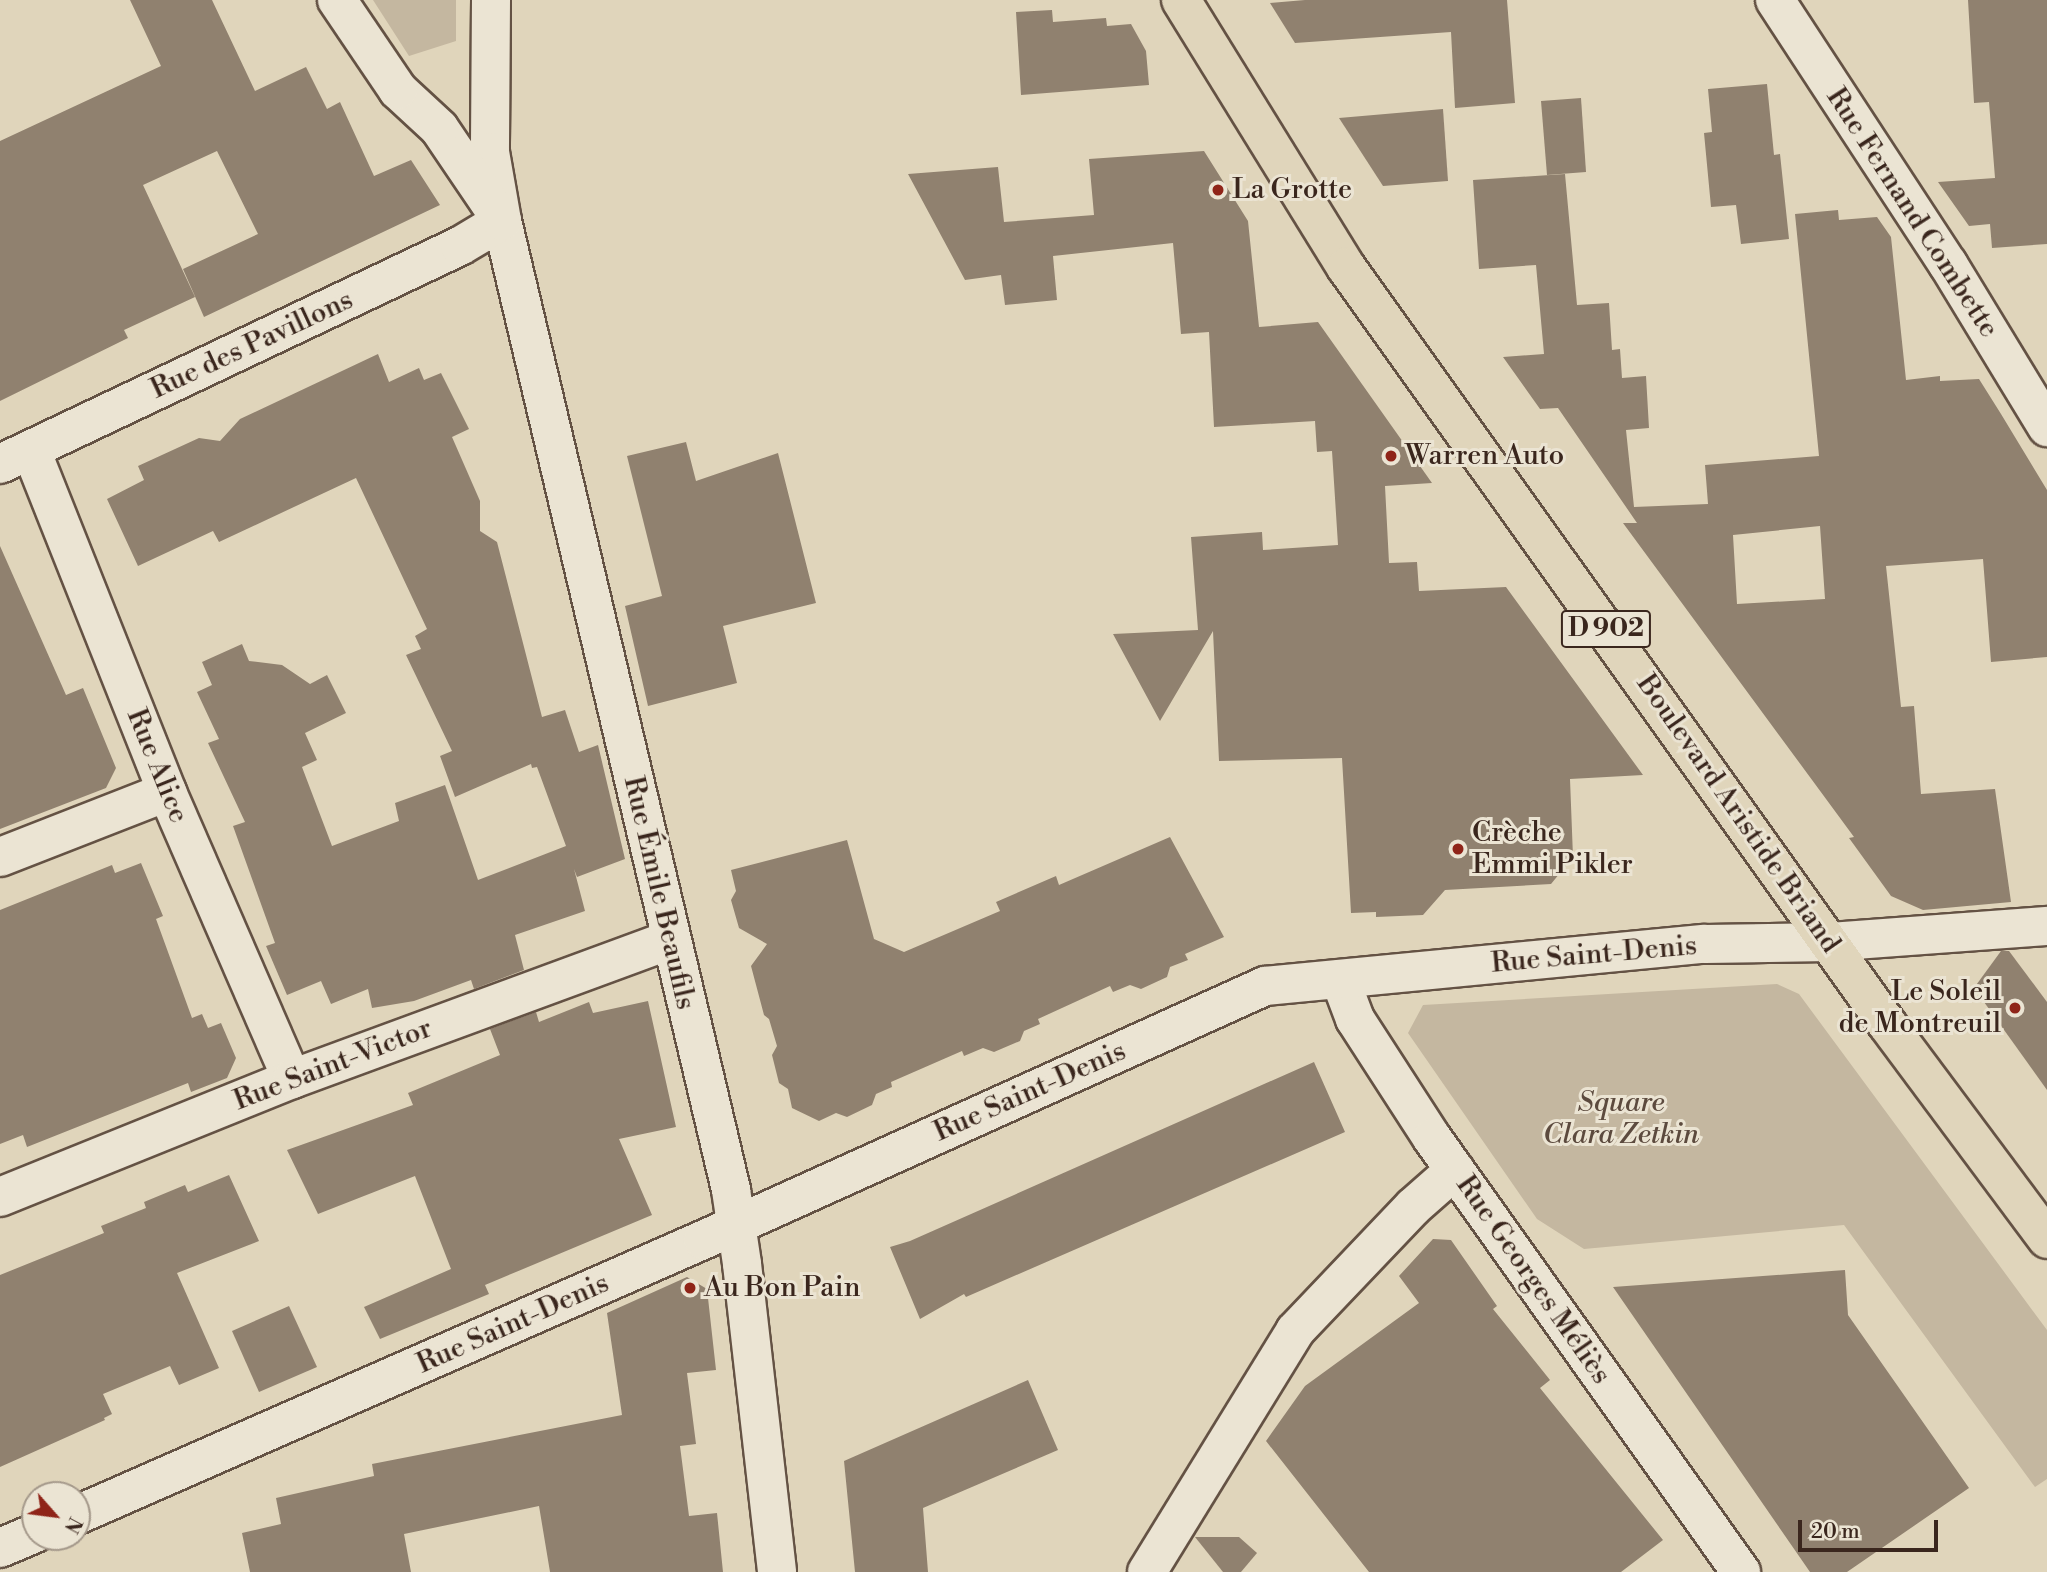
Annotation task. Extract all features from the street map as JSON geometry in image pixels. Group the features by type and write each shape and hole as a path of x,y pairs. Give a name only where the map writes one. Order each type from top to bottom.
{"main road":[{"name":"Boulevard Aristide Briand","path":"1181,0 1346,267 1829,942 2047,1239"}],"street":[{"name":"Rue Émile Beaufils","path":"337,0 398,90 439,128 502,221"},
{"name":"Rue Émile Beaufils","path":"491,0 490,152 502,221 669,940 731,1190 777,1572"},
{"name":"Rue Fernand Combette","path":"1775,0 1948,264 2047,427"},
{"name":"Rue des Pavillons","path":"15,457 460,246 502,221"},
{"name":"Rue Alice","path":"15,457 167,792 292,1079"},
{"path":"0,857 167,792"},
{"name":"Rue Saint-Denis","path":"91,1509 735,1226 1265,986 1705,944 1829,942 2047,926"},
{"name":"Rue Saint-Victor","path":"0,1197 292,1079 669,940"},
{"name":"Rue Georges Méliès","path":"1340,979 1355,1019 1455,1170 1741,1572"},
{"path":"1147,1572 1295,1331 1413,1207 1455,1170"},
{"path":"0,1548 21,1539"}],"green space":[{"path":"373,0 456,0 456,41 409,56"},
{"name":"Square Clara Zetkin","path":"1777,984 1799,994 2047,1330 2047,1479 2035,1487 1844,1225 1584,1249 1537,1219 1408,1033 1423,1005"}],"building":[{"path":"130,0 212,0 255,91 306,67 327,109 340,102 374,176 411,160 440,205 204,317 183,269 258,234 217,151 143,185 195,297 124,330 128,338 0,401 0,141 161,66"},
{"path":"1305,0 1507,0 1515,103 1455,108 1451,32 1295,43 1270,3"},
{"path":"1968,0 2047,0 2047,244 1992,248 1990,224 1969,226 1938,182 1995,178 1989,102 1974,103"},
{"path":"1052,10 1053,22 1106,18 1107,26 1131,24 1146,51 1149,85 1021,95 1016,12"},
{"path":"1767,84 1774,155 1780,154 1789,239 1741,244 1736,205 1711,207 1704,133 1712,132 1708,89"},
{"path":"1581,98 1586,172 1547,175 1541,101"},
{"path":"1443,109 1448,181 1383,186 1339,118"},
{"path":"1204,151 1248,221 1259,327 1318,322 1432,483 1385,486 1389,563 1417,562 1419,591 1506,587 1643,775 1570,779 1573,857 1551,884 1445,890 1423,915 1376,917 1376,912 1351,913 1342,758 1219,761 1213,631 1160,721 1113,634 1198,630 1191,537 1262,532 1263,550 1338,545 1332,451 1317,452 1315,421 1214,427 1209,332 1181,334 1173,243 1053,256 1057,300 1005,305 1001,275 965,280 908,174 998,167 1004,222 1094,215 1089,159"},
{"path":"1565,174 1577,305 1609,303 1612,350 1620,349 1622,378 1646,376 1649,428 1626,430 1634,507 1708,504 1705,465 1819,456 1795,214 1838,210 1839,220 1877,217 1891,237 1906,380 1940,376 1940,381 1979,379 2047,490 2047,657 1991,662 1983,559 1886,566 1901,707 1914,706 1921,794 1995,789 2011,902 1923,910 1891,896 1849,838 1854,837 1623,523 1637,523 1558,408 1540,409 1503,357 1544,354 1536,265 1479,269 1473,180","holes":["1820,526 1825,599 1737,604 1733,535"]},
{"path":"378,354 389,382 419,368 424,380 441,373 469,429 452,437 480,501 480,531 497,542 542,717 565,710 579,752 598,745 625,859 577,877 574,869 585,911 515,935 524,970 474,989 471,980 414,1001 372,1008 368,989 331,1004 321,981 287,995 266,946 275,943 233,826 245,822 208,743 219,739 197,692 212,685 202,662 242,644 249,661 282,665 310,684 327,675 346,713 305,733 317,760 302,767 332,846 399,821 395,803 445,785 478,880 566,846 537,767 532,768 531,764 455,797 440,756 452,751 406,655 421,649 415,636 427,629 356,478 219,542 213,531 138,566 107,499 144,480 138,466 199,438 220,441 240,419"},
{"path":"686,442 696,481 778,453 816,603 723,626 737,683 648,706 625,606 662,596 627,456"},
{"path":"0,546 66,695 83,688 116,768 106,788 0,829"},
{"path":"1170,837 1224,937 1185,954 1188,960 1170,967 1167,977 1141,989 1130,985 1113,992 1110,986 1038,1019 1040,1024 1024,1031 1020,1041 994,1052 983,1048 964,1056 962,1051 891,1082 892,1087 876,1094 872,1105 847,1117 836,1113 819,1121 792,1108 788,1089 779,1083 772,1055 777,1046 769,1019 764,1015 751,966 767,944 739,928 731,900 736,891 731,870 847,840 874,939 904,952 1000,911 996,902 1056,876 1059,885"},
{"path":"141,863 163,916 156,919 192,1018 202,1014 208,1028 221,1023 236,1058 227,1078 191,1092 188,1083 27,1147 23,1135 0,1144 0,910 112,865 115,873"},
{"path":"2001,951 2009,951 2047,1002 2047,1090 1974,988"},
{"path":"648,1001 676,1127 619,1139 652,1215 485,1285 489,1294 380,1339 364,1307 451,1269 415,1176 318,1214 287,1150 413,1105 408,1093 500,1055 490,1029 536,1012 539,1022 589,1002 593,1013"},
{"path":"1314,1062 1345,1132 966,1297 964,1294 920,1319 890,1247 910,1241"},
{"path":"229,1175 259,1241 177,1273 219,1368 179,1385 170,1366 103,1394 112,1414 104,1418 105,1420 0,1467 0,1275 104,1233 101,1226 146,1208 144,1202 185,1185 188,1192"},
{"path":"1433,1239 1451,1240 1497,1306 1493,1309 1550,1380 1540,1388 1663,1540 1621,1572 1369,1572 1266,1441 1305,1386 1419,1303 1399,1276"},
{"path":"1845,1270 1848,1315 1969,1488 1847,1572 1810,1572 1613,1287"},
{"path":"687,1277 707,1289 716,1370 687,1373 696,1444 680,1446 689,1516 717,1513 723,1572 550,1572 539,1506 404,1534 411,1572 250,1572 242,1533 281,1524 276,1498 374,1476 372,1464 622,1415 607,1313"},
{"path":"289,1306 317,1367 259,1392 232,1331"},
{"path":"1028,1380 1058,1450 923,1508 928,1572 855,1572 844,1461"},
{"path":"1195,1537 1239,1537 1257,1553 1241,1572 1223,1572"}],"place":[{"name":"La Grotte","path":"1218,190"},
{"name":"Warren Auto","path":"1391,456"},
{"name":"Crèche Emmi Pikler","path":"1458,849"},
{"name":"Le Soleil de Montreuil","path":"2015,1008"},
{"name":"Au Bon Pain","path":"690,1288"}]}
